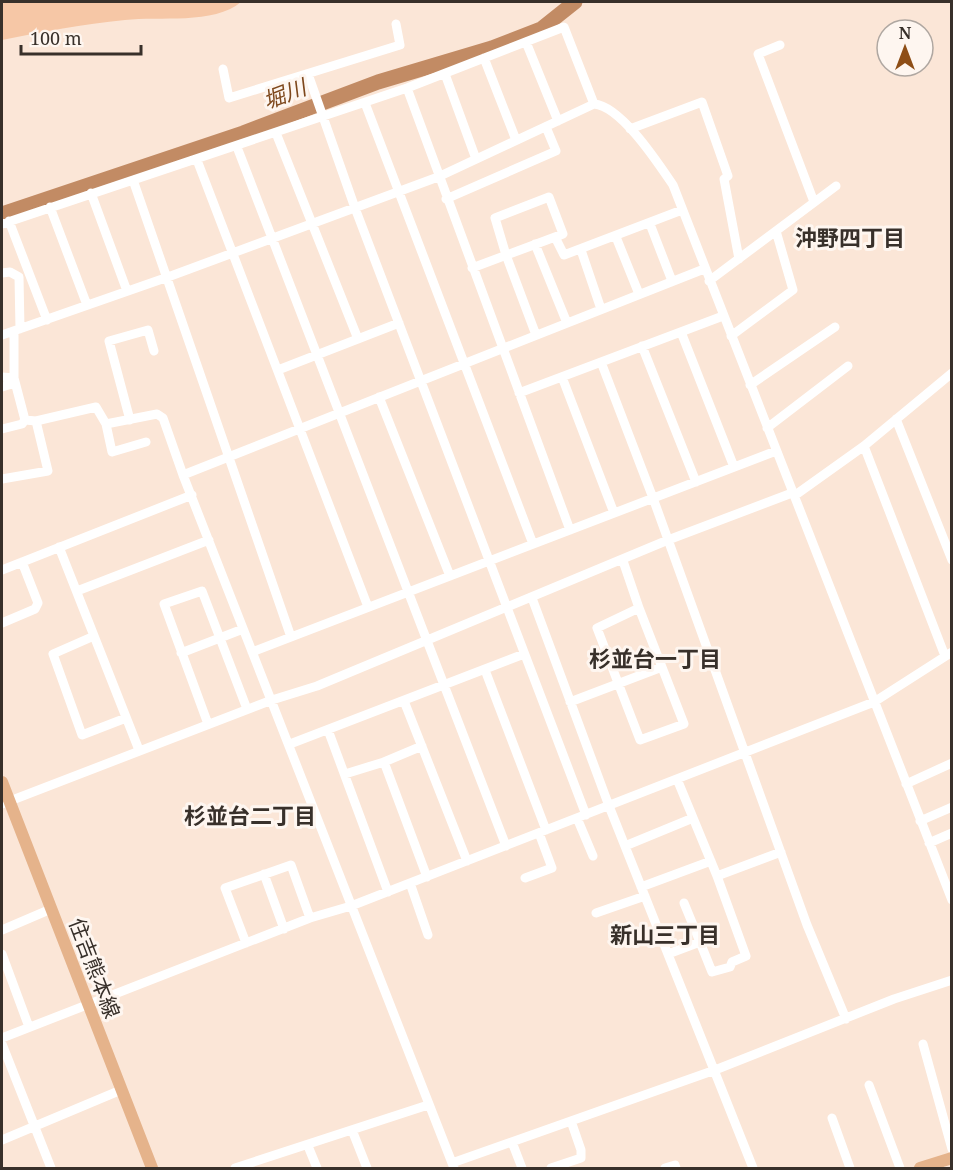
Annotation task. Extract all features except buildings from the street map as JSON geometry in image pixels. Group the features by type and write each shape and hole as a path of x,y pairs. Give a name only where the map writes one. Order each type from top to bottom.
{"main road":[{"name":"住吉熊本線","path":"2,782 5,802 51,909 152,1168"},
{"path":"920,1168 951,1158"}],"street":[{"path":"223,69 229,98 400,45 396,24"},
{"path":"47,320 5,222 365,103 564,27 594,104"},
{"path":"526,42 558,121"},
{"path":"780,45 758,54 814,202"},
{"path":"484,58 516,141"},
{"path":"308,74 355,208 524,654 593,856"},
{"path":"445,74 476,159"},
{"path":"407,88 446,199 570,530"},
{"path":"630,129 702,102 728,176 724,179 739,259"},
{"path":"365,103 532,544"},
{"path":"2,335 168,277 438,177 594,104 608,108 654,157 673,185 951,900"},
{"path":"446,199 556,151 546,127"},
{"path":"276,133 358,339"},
{"path":"237,147 341,412 506,846"},
{"path":"197,160 368,607"},
{"path":"133,180 291,637"},
{"path":"709,281 836,186"},
{"path":"91,194 127,291"},
{"path":"472,268 506,255 535,244 563,234 549,197 495,218 506,255 536,335"},
{"path":"50,207 87,305"},
{"path":"555,237 564,255 650,225 682,210"},
{"path":"650,225 672,281"},
{"path":"731,336 793,290 776,231"},
{"path":"616,237 639,294"},
{"path":"535,244 567,323"},
{"path":"581,250 601,309"},
{"path":"183,475 704,268"},
{"path":"2,273 10,272 18,277 15,381 25,420"},
{"path":"519,393 723,316"},
{"path":"278,370 399,323"},
{"path":"750,385 836,327"},
{"path":"130,420 109,341 147,330 154,351"},
{"path":"681,332 734,467"},
{"path":"642,346 696,482"},
{"path":"601,362 744,747 743,754 782,852 807,925 846,1019"},
{"path":"767,428 848,366"},
{"path":"5,802 247,709 317,686 623,561 668,540 793,494 864,446 951,373"},
{"path":"2,377 15,381"},
{"path":"562,377 614,513"},
{"path":"2,387 15,381"},
{"path":"379,397 450,576"},
{"path":"25,420 36,421 96,408 106,424 112,452 146,442"},
{"path":"106,424 157,414 163,418 183,475 453,1166 512,1142 716,1070 894,999 951,980"},
{"path":"896,419 951,560"},
{"path":"2,429 22,424 25,420"},
{"path":"2,479 48,471 36,421"},
{"path":"2,1038 310,918 351,906 427,877 874,702 948,654 864,446"},
{"path":"252,652 776,451"},
{"path":"2,570 192,495"},
{"path":"77,591 209,540"},
{"path":"59,547 139,750"},
{"path":"623,561 684,724 640,740 597,628 639,608"},
{"path":"2,623 35,609 38,603 22,562"},
{"path":"208,724 164,604 202,591 247,709"},
{"path":"532,598 609,806 716,1070 753,1168"},
{"path":"181,653 243,629"},
{"path":"94,636 53,654 82,735 126,718"},
{"path":"290,744 444,687 524,654"},
{"path":"570,702 662,667"},
{"path":"485,670 543,832 552,868 525,878"},
{"path":"404,701 467,861"},
{"path":"328,730 388,892"},
{"path":"345,774 384,762 422,746"},
{"path":"384,762 427,877"},
{"path":"906,784 951,764"},
{"path":"677,779 717,876 746,956 732,962 730,967 712,972 684,903"},
{"path":"920,821 951,807"},
{"path":"625,846 693,818"},
{"path":"929,843 951,833"},
{"path":"717,876 782,852"},
{"path":"596,913 711,861"},
{"path":"246,943 225,888 291,865 310,918"},
{"path":"264,874 284,929"},
{"path":"410,883 428,934"},
{"path":"2,930 51,909"},
{"path":"668,954 700,942"},
{"path":"2,954 29,1027"},
{"path":"2,1044 51,1168"},
{"path":"923,1044 951,1149"},
{"path":"869,1085 900,1168"},
{"path":"2,1140 33,1125 121,1090"},
{"path":"235,1168 428,1106"},
{"path":"832,1118 850,1168"},
{"path":"551,1168 580,1158 581,1150 571,1121"},
{"path":"352,1130 367,1168"},
{"path":"512,1142 522,1168"},
{"path":"308,1146 317,1168"},
{"path":"268,1157 272,1168"},
{"path":"664,1168 675,1165 676,1168"}],"shaded area":[{"path":"2,2 241,2 230,9 201,17 109,22 2,40"}],"waterway":[{"name":"堀川","path":"2,214 243,133 378,82 492,48 541,29 575,2"}],"district":[{"name":"沖野四丁目","path":"850,237"},
{"name":"杉並台一丁目","path":"655,658"},
{"name":"杉並台二丁目","path":"250,815"},
{"name":"新山三丁目","path":"665,934"}]}
